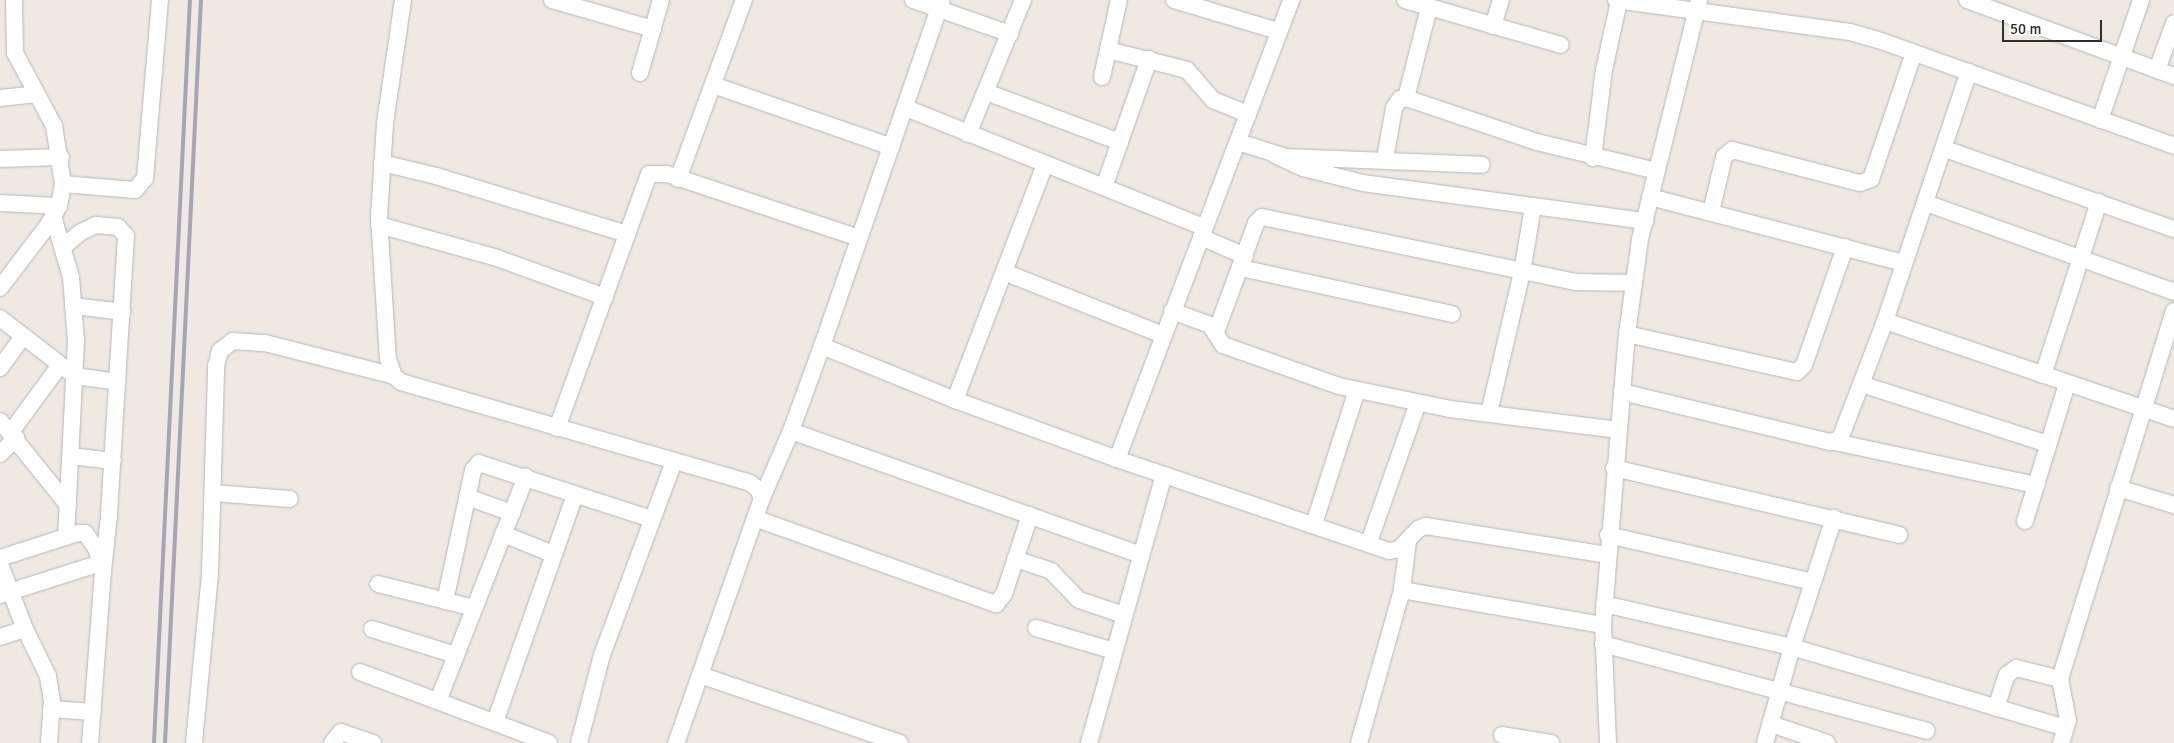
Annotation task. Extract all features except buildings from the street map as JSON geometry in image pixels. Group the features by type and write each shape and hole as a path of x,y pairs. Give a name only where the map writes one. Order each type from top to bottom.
{"street":[{"path":"0,288 56,211 63,184 61,157 54,126 15,53 7,18 14,0"},
{"path":"63,184 135,190 145,178 160,0"},
{"path":"394,376 388,359 380,225 382,163 393,55 403,0"},
{"path":"552,0 602,8 652,29"},
{"path":"640,72 661,0"},
{"path":"678,179 744,0"},
{"path":"912,0 941,4 1010,34"},
{"path":"968,134 1023,0"},
{"path":"1102,77 1119,0"},
{"path":"1174,0 1278,31"},
{"path":"1117,459 1291,0"},
{"path":"1404,0 1561,45"},
{"path":"1493,26 1501,0"},
{"path":"1593,158 1604,70 1618,0 1698,6 1850,32 1914,52 2174,146"},
{"path":"1967,0 2124,56 2174,76"},
{"path":"2100,120 2124,56 2140,0"},
{"path":"676,743 757,518 762,498 791,431 822,346 941,4"},
{"path":"1608,743 1603,625 1608,535 1627,334 1644,221 1698,6"},
{"path":"1406,98 1429,8"},
{"path":"2157,70 2174,23"},
{"path":"1108,50 1187,70 1213,100 1248,114"},
{"path":"1711,212 1724,157 1732,150 1860,183 1872,179 1914,52"},
{"path":"1104,187 1148,59"},
{"path":"1835,442 1842,436 1885,321 1945,149 1969,72"},
{"path":"712,85 892,147"},
{"path":"986,92 1120,142"},
{"path":"0,98 37,94"},
{"path":"1385,160 1394,108 1400,99 1406,98 1537,142 1593,158 1657,171"},
{"path":"906,108 1104,187 1202,232 1243,262 1452,314"},
{"path":"1238,142 1275,154 1303,168 1348,180 1644,221"},
{"path":"1945,149 2174,229"},
{"path":"1275,154 1482,165"},
{"path":"0,159 61,157"},
{"path":"382,163 436,176 627,234"},
{"path":"954,400 1046,164"},
{"path":"557,428 649,174 658,172 859,238"},
{"path":"1650,197 1904,263"},
{"path":"2043,375 2099,202"},
{"path":"0,203 56,211"},
{"path":"1926,204 2174,292"},
{"path":"1489,413 1522,272 1533,207"},
{"path":"56,211 73,306 75,376 66,537"},
{"path":"1216,332 1259,218 1268,217 1576,282 1634,283"},
{"path":"63,247 81,232 96,225 123,230 127,244 113,461 102,567 90,743"},
{"path":"380,225 497,258 605,297"},
{"path":"1627,334 1797,372 1804,365 1845,247"},
{"path":"0,269 17,266"},
{"path":"1004,272 1163,335"},
{"path":"73,306 123,312"},
{"path":"1604,604 1792,647 1996,708 2063,736 2067,713 2060,679 2174,311"},
{"path":"1172,312 1210,325 1223,344 1357,390 1489,413 1619,430"},
{"path":"0,318 75,376 118,382"},
{"path":"1885,321 2142,411 2174,420"},
{"path":"0,368 23,336"},
{"path":"194,743 210,574 216,366 225,344 233,341 280,346 394,376 401,382 750,483 758,489 762,498"},
{"path":"822,346 954,400 1117,459 1395,551 1421,527 1426,526 1607,555"},
{"path":"0,454 9,430 60,365"},
{"path":"1861,384 2048,444"},
{"path":"2025,521 2067,384"},
{"path":"1314,524 1357,390"},
{"path":"1622,392 1835,442 2036,485"},
{"path":"1369,542 1418,402"},
{"path":"9,430 68,505"},
{"path":"791,431 1141,555"},
{"path":"71,456 113,461"},
{"path":"579,743 602,655 674,461"},
{"path":"445,601 473,470 479,463 651,519"},
{"path":"1614,468 1834,518 1899,535"},
{"path":"1088,743 1164,475"},
{"path":"438,701 526,477"},
{"path":"2118,488 2174,505"},
{"path":"212,493 290,499"},
{"path":"495,722 574,495"},
{"path":"467,497 512,513"},
{"path":"757,518 990,604 996,604 1004,594 1030,515"},
{"path":"1765,743 1792,647 1834,518"},
{"path":"0,558 66,537 85,533 96,548 102,567"},
{"path":"503,534 553,554"},
{"path":"1608,535 1813,582"},
{"path":"1359,743 1402,590 1408,541"},
{"path":"1015,559 1051,571 1078,600 1124,615"},
{"path":"0,564 6,594 48,676 51,709 49,743"},
{"path":"6,594 102,567"},
{"path":"378,584 474,608"},
{"path":"1402,590 1603,625"},
{"path":"1036,628 1114,651"},
{"path":"0,637 25,629"},
{"path":"372,629 456,655"},
{"path":"1603,644 1927,731"},
{"path":"1996,708 2007,675 2016,668 2060,679"},
{"path":"360,672 549,743"},
{"path":"700,675 900,743"},
{"path":"51,709 93,712"},
{"path":"1771,724 1827,743"},
{"path":"332,743 341,732 373,743"},
{"path":"1502,735 1550,743"}],"railway":[{"path":"154,743 190,0"},
{"path":"165,743 201,0"}]}
